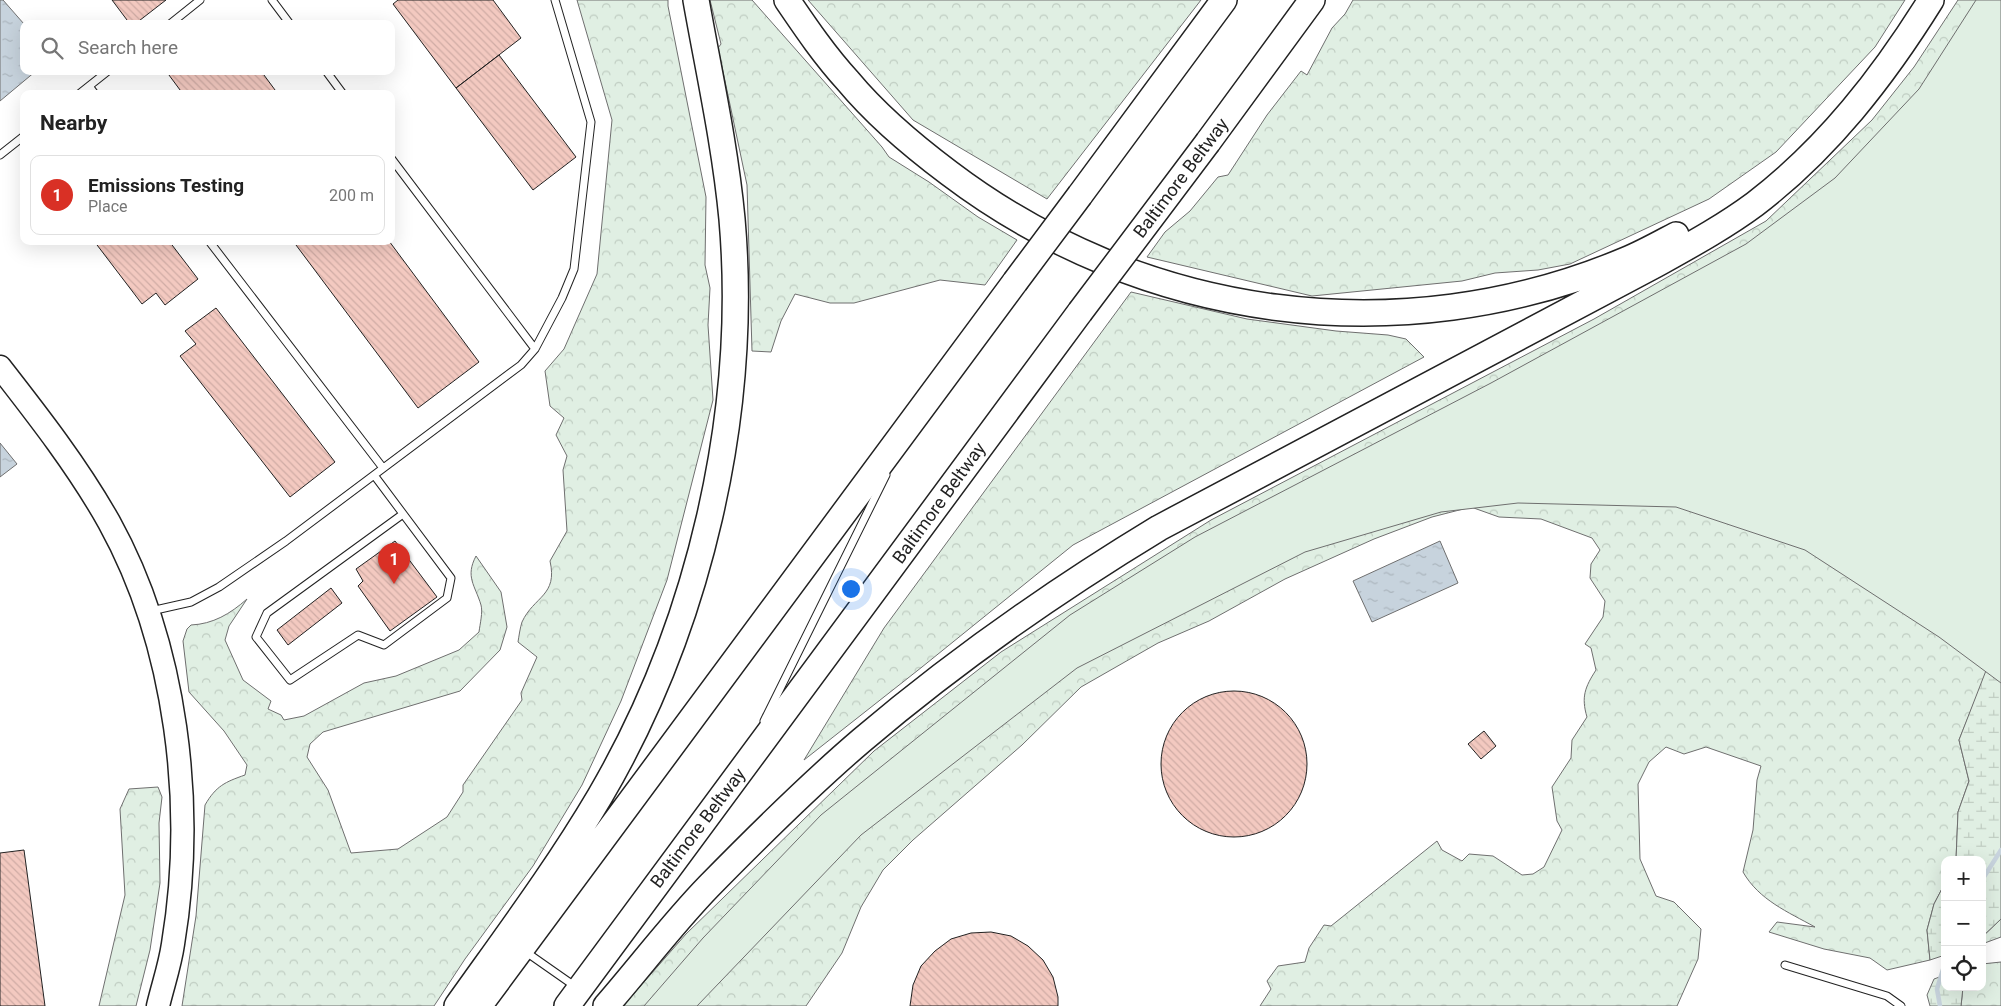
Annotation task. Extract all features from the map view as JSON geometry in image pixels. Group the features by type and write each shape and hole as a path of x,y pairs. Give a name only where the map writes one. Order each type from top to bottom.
{"highway":[{"path":"457,1006 568,849 601,794 635,731 665,663 685,604 705,533 720,464 728,406 734,341 734,277 732,219 725,165 696,0"},
{"path":"787,0 833,64 888,123 926,156 979,196 1034,229 1094,258 1136,275 1192,292 1258,306 1300,311 1356,314 1413,312 1469,305 1520,294 1576,278 1626,260 1685,230 1733,202 1783,165 1834,120 1872,79 1926,9"},
{"path":"479,1006 1224,0"},
{"name":"Baltimore Beltway","path":"573,997 1312,0"},
{"path":"606,1006 708,888 790,806 861,741 962,660 1027,612 1160,528 1654,265 1701,239 1754,205 1790,176 1840,126 1877,82 1926,9"}],"main road":[{"path":"0,367 78,472 109,523 148,612 165,676 177,740 183,816 180,889 173,945 158,1006"}],"lane":[{"path":"175,20 200,0"},
{"path":"272,0 287,20"},
{"path":"148,612 191,602 219,587 286,541 521,365 535,349 562,298 574,269 591,122 555,0"},
{"path":"84,90 103,75"},
{"path":"329,75 340,90"},
{"path":"89,86 92,90"},
{"path":"0,155 20,139"},
{"path":"395,163 535,349"},
{"path":"212,245 383,468"},
{"path":"895,456 912,421"},
{"path":"736,777 890,465"},
{"path":"374,475 451,578 447,598 384,645 358,634 290,680 256,637 267,613 403,514"},
{"path":"521,949 573,997"},
{"path":"1784,965 1887,996 1901,1006"}],"green space":[{"path":"577,0 668,0 706,197 705,265 710,288 708,325 713,400 667,580 621,701 582,785 533,866 465,959 434,1006 182,1006 196,916 205,805 217,789 245,775 247,765 224,731 189,692 183,641 187,629 191,625 207,623 221,617 247,599 229,626 225,640 243,680 271,701 268,709 281,715 284,720 304,716 364,683 396,676 459,650 479,632 482,608 471,575 476,556 501,592 507,627 500,650 460,691 323,732 310,744 307,757 328,790 351,853 398,849 447,817 463,792 463,785 522,700 521,693 537,657 518,642 521,624 527,613 548,589 552,573 550,561 567,531 563,470 567,456 556,435 564,418 550,406 545,371 564,349 597,274 612,120"},
{"path":"710,0 752,0 889,157 929,182 978,217 1017,240 985,285 940,280 854,303 830,303 795,294 781,321 771,352 752,351 747,185 718,48 721,44"},
{"path":"808,0 1201,0 1047,199 913,120"},
{"path":"1353,0 1905,0 1875,47 1776,152 1709,199 1570,264 1538,270 1495,273 1462,281 1312,296 1147,257 1165,232 1190,211 1218,177 1228,175 1267,115 1301,71 1307,75 1332,28 1345,14"},
{"path":"1958,0 2001,0 1988,668 1959,740 1969,781 1958,812 1956,856 1941,856 1941,891 1934,904 1927,930 1930,960 1887,970 1870,958 1824,949 1769,932 1777,922 1815,927 1766,898 1743,872 1753,830 1757,780 1761,766 1706,747 1684,754 1666,747 1649,762 1638,784 1640,859 1656,896 1674,902 1701,929 1698,959 1677,1006 1260,1006 1271,989 1267,981 1278,966 1305,962 1309,948 1324,925 1331,926 1437,841 1442,850 1462,861 1469,854 1493,856 1522,875 1533,874 1544,867 1562,830 1557,821 1552,787 1571,758 1572,740 1587,717 1584,704 1585,692 1596,670 1591,648 1585,644 1603,617 1605,601 1590,578 1591,564 1600,550 1592,538 1541,519 1499,517 1471,507 1432,517 1374,539 1285,579 1209,621 1158,643 1081,687 1022,745 913,840 883,870 861,907 842,953 806,1006 623,1006 686,934 874,751 1001,652 1211,520 1594,319 1766,221 1872,120 1914,67"},
{"path":"1976,0 2001,0 2001,683 1939,637 1805,550 1676,507 1518,503 1441,512 1305,552 1077,668 861,835 697,1006 644,1006 703,938 821,815 1070,615 1195,537 1491,383 1746,244 1835,178 1919,89"},
{"path":"2001,157 2001,919 1986,933 1986,856 1956,856 1958,812 1969,781 1959,740 1987,668"},
{"path":"1131,292 1247,319 1336,331 1388,335 1406,339 1424,357 1073,545 804,760 884,628"},
{"path":"158,787 162,797 159,823 160,883 150,950 136,1006 99,1006 125,895 120,809 129,789"},
{"path":"1941,891 1941,956 1930,960 1927,930 1934,904"},
{"path":"2001,919 2001,937 1986,943 1986,933"},
{"path":"2001,962 2001,1006 1961,1006 1963,991 1986,991 1986,964"},
{"path":"1941,976 1941,991 1963,991 1961,1006 1930,1006 1927,995 1934,979"}],"water":[{"path":"0,0 3,0 20,20 20,75 31,75 0,101"},
{"path":"0,443 17,464 0,477"},
{"path":"1440,541 1458,583 1372,622 1353,581"}],"building":[{"path":"112,0 166,0 140,20 127,20"},
{"path":"398,0 493,0 521,38 456,88 393,4"},
{"path":"499,55 576,157 533,190 456,88"},
{"path":"169,75 264,75 275,90 180,90"},
{"path":"97,245 172,245 198,279 165,305 156,293 142,304"},
{"path":"296,245 392,245 479,362 418,408"},
{"path":"216,308 335,462 290,497 180,356 196,344 185,331"},
{"path":"395,541 437,597 390,631 358,586 363,581 356,569"},
{"path":"331,588 342,603 288,645 277,630"},
{"path":"1234,691 1262,696 1286,712 1302,736 1307,764 1302,792 1286,816 1262,832 1234,837 1206,832 1182,816 1166,792 1161,764 1166,736 1182,712 1206,696"},
{"path":"1484,731 1496,746 1481,759 1468,744"},
{"path":"24,850 45,1006 0,1006 0,853"},
{"path":"991,932 1011,936 1028,946 1043,960 1053,977 1058,997 1058,1006 910,1006 913,985 921,966 935,951 951,939 971,933"}],"waterway":[{"path":"1986,874 2001,850"},
{"path":"1940,1006 1937,989 1941,976"}],"place":[{"name":"Emissions Testing","path":"394,584"}]}
